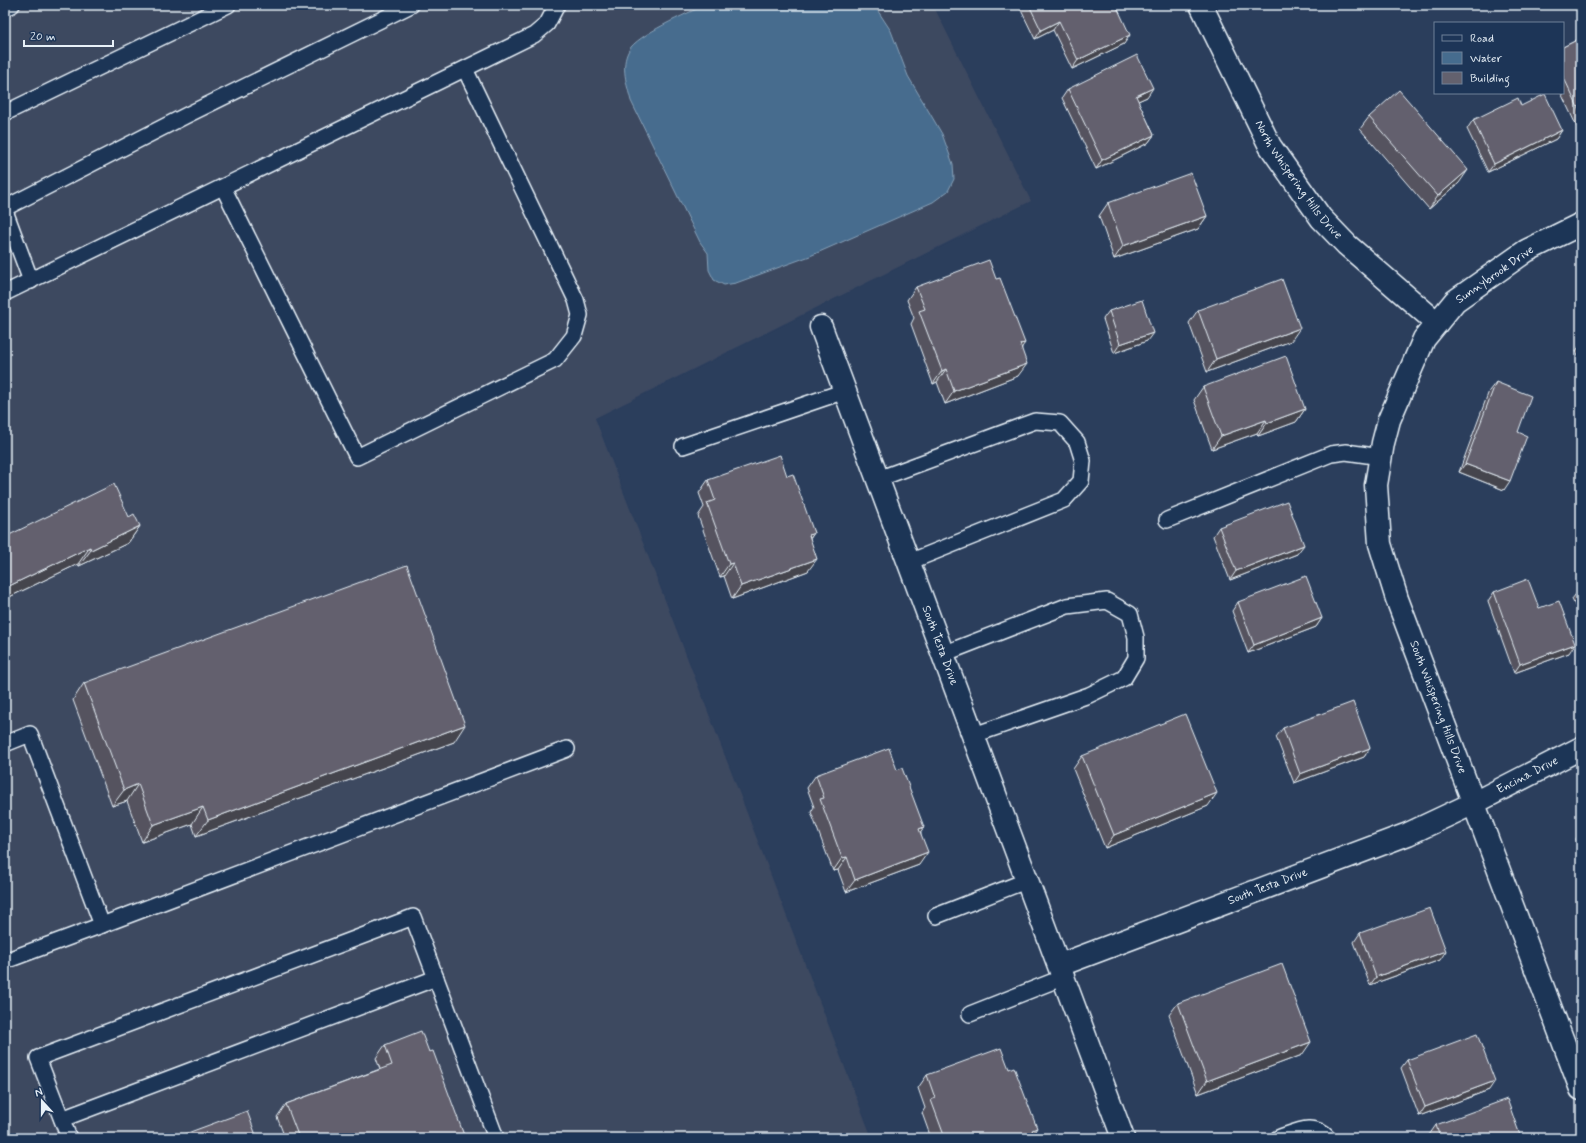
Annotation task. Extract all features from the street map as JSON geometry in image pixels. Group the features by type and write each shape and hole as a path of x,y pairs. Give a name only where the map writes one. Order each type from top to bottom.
{"street":[{"name":"North Whispering Hills Drive","path":"1201,5 1270,146 1321,218 1347,245 1437,323"},
{"name":"Sunnybrook Drive","path":"1437,323 1455,301 1526,251 1581,224"},
{"name":"South Whispering Hills Drive","path":"1437,323 1424,339 1389,420 1376,485 1380,544 1398,599 1581,1089"},
{"name":"South Testa Drive","path":"821,327 1124,1138"},
{"name":"Encina Drive","path":"1474,803 1581,748"},
{"name":"South Testa Drive","path":"1062,971 1408,834 1474,803"}],"lane":[{"path":"5,8 12,5"},
{"path":"5,113 228,5"},
{"path":"5,208 180,119 411,5"},
{"path":"5,293 534,35 547,24 557,5"},
{"path":"223,187 357,457 555,360 574,336 580,315 576,300 465,69"},
{"path":"5,211 31,281"},
{"path":"683,446 845,391"},
{"path":"878,479 1035,421 1060,423 1077,442 1083,461 1081,481 1064,500 909,562"},
{"path":"1167,520 1331,454 1346,452 1381,457"},
{"path":"943,654 1067,606 1107,601 1130,614 1136,637 1136,658 1124,678 1089,695 974,735"},
{"path":"5,744 30,734 102,925"},
{"path":"6,957 102,925 566,749"},
{"path":"936,916 1028,880"},
{"path":"69,1138 38,1058 412,917 496,1138"},
{"path":"970,1014 1062,971"},
{"path":"62,1119 436,978"},
{"path":"1278,1138 1307,1128 1324,1133 1328,1138"}],"shaded area":[{"path":"5,5 933,5 1031,201 595,418 872,1138 5,1138"}],"water":[{"path":"705,5 874,5 891,31 908,76 942,134 953,164 954,179 948,191 933,202 810,256 736,283 724,285 714,280 709,270 708,253 700,242 631,101 625,76 626,56 634,44 652,31"}],"building":[{"path":"1029,5 1116,5 1130,35 1078,60 1059,21 1041,30"},
{"path":"1581,38 1581,114 1564,78 1564,46"},
{"path":"1137,55 1153,88 1136,96 1154,135 1102,160 1068,89"},
{"path":"1399,90 1468,170 1438,196 1369,117"},
{"path":"1545,94 1562,130 1494,164 1473,120 1518,98 1521,106"},
{"path":"1191,173 1207,216 1123,246 1108,203"},
{"path":"989,260 996,279 1000,278 1025,343 1020,344 1027,364 954,391 946,369 942,371 919,311 925,309 916,287"},
{"path":"1282,279 1300,328 1216,359 1198,310"},
{"path":"1142,300 1153,333 1120,344 1109,311"},
{"path":"1286,356 1305,409 1267,423 1266,420 1221,436 1203,387"},
{"path":"1496,382 1531,396 1518,432 1527,436 1510,481 1465,464"},
{"path":"780,455 787,476 793,474 814,533 809,535 817,559 741,586 733,563 729,564 707,503 715,500 708,480"},
{"path":"114,484 129,517 134,514 140,526 91,550 90,547 5,588 5,537"},
{"path":"1287,501 1304,545 1236,571 1219,527"},
{"path":"407,565 465,725 208,820 203,807 153,825 138,784 124,790 84,683"},
{"path":"1306,576 1322,618 1254,645 1238,602"},
{"path":"1528,579 1539,608 1559,601 1575,644 1520,664 1494,592"},
{"path":"1353,702 1370,748 1300,774 1283,728"},
{"path":"1185,714 1217,793 1114,835 1082,756"},
{"path":"889,748 897,770 902,768 924,827 919,829 928,852 855,880 847,857 842,858 820,799 824,798 816,775"},
{"path":"1430,908 1446,951 1376,977 1360,933"},
{"path":"1282,964 1311,1042 1207,1081 1178,1003"},
{"path":"421,1031 429,1052 433,1051 465,1138 299,1138 286,1104 392,1065 385,1045"},
{"path":"1477,1034 1495,1081 1425,1107 1407,1060"},
{"path":"1001,1048 1009,1069 1014,1067 1037,1128 1032,1130 1035,1138 945,1138 931,1100 935,1098 927,1075"},
{"path":"1507,1099 1521,1138 1440,1138 1436,1125"},
{"path":"247,1111 257,1138 174,1138"}]}
